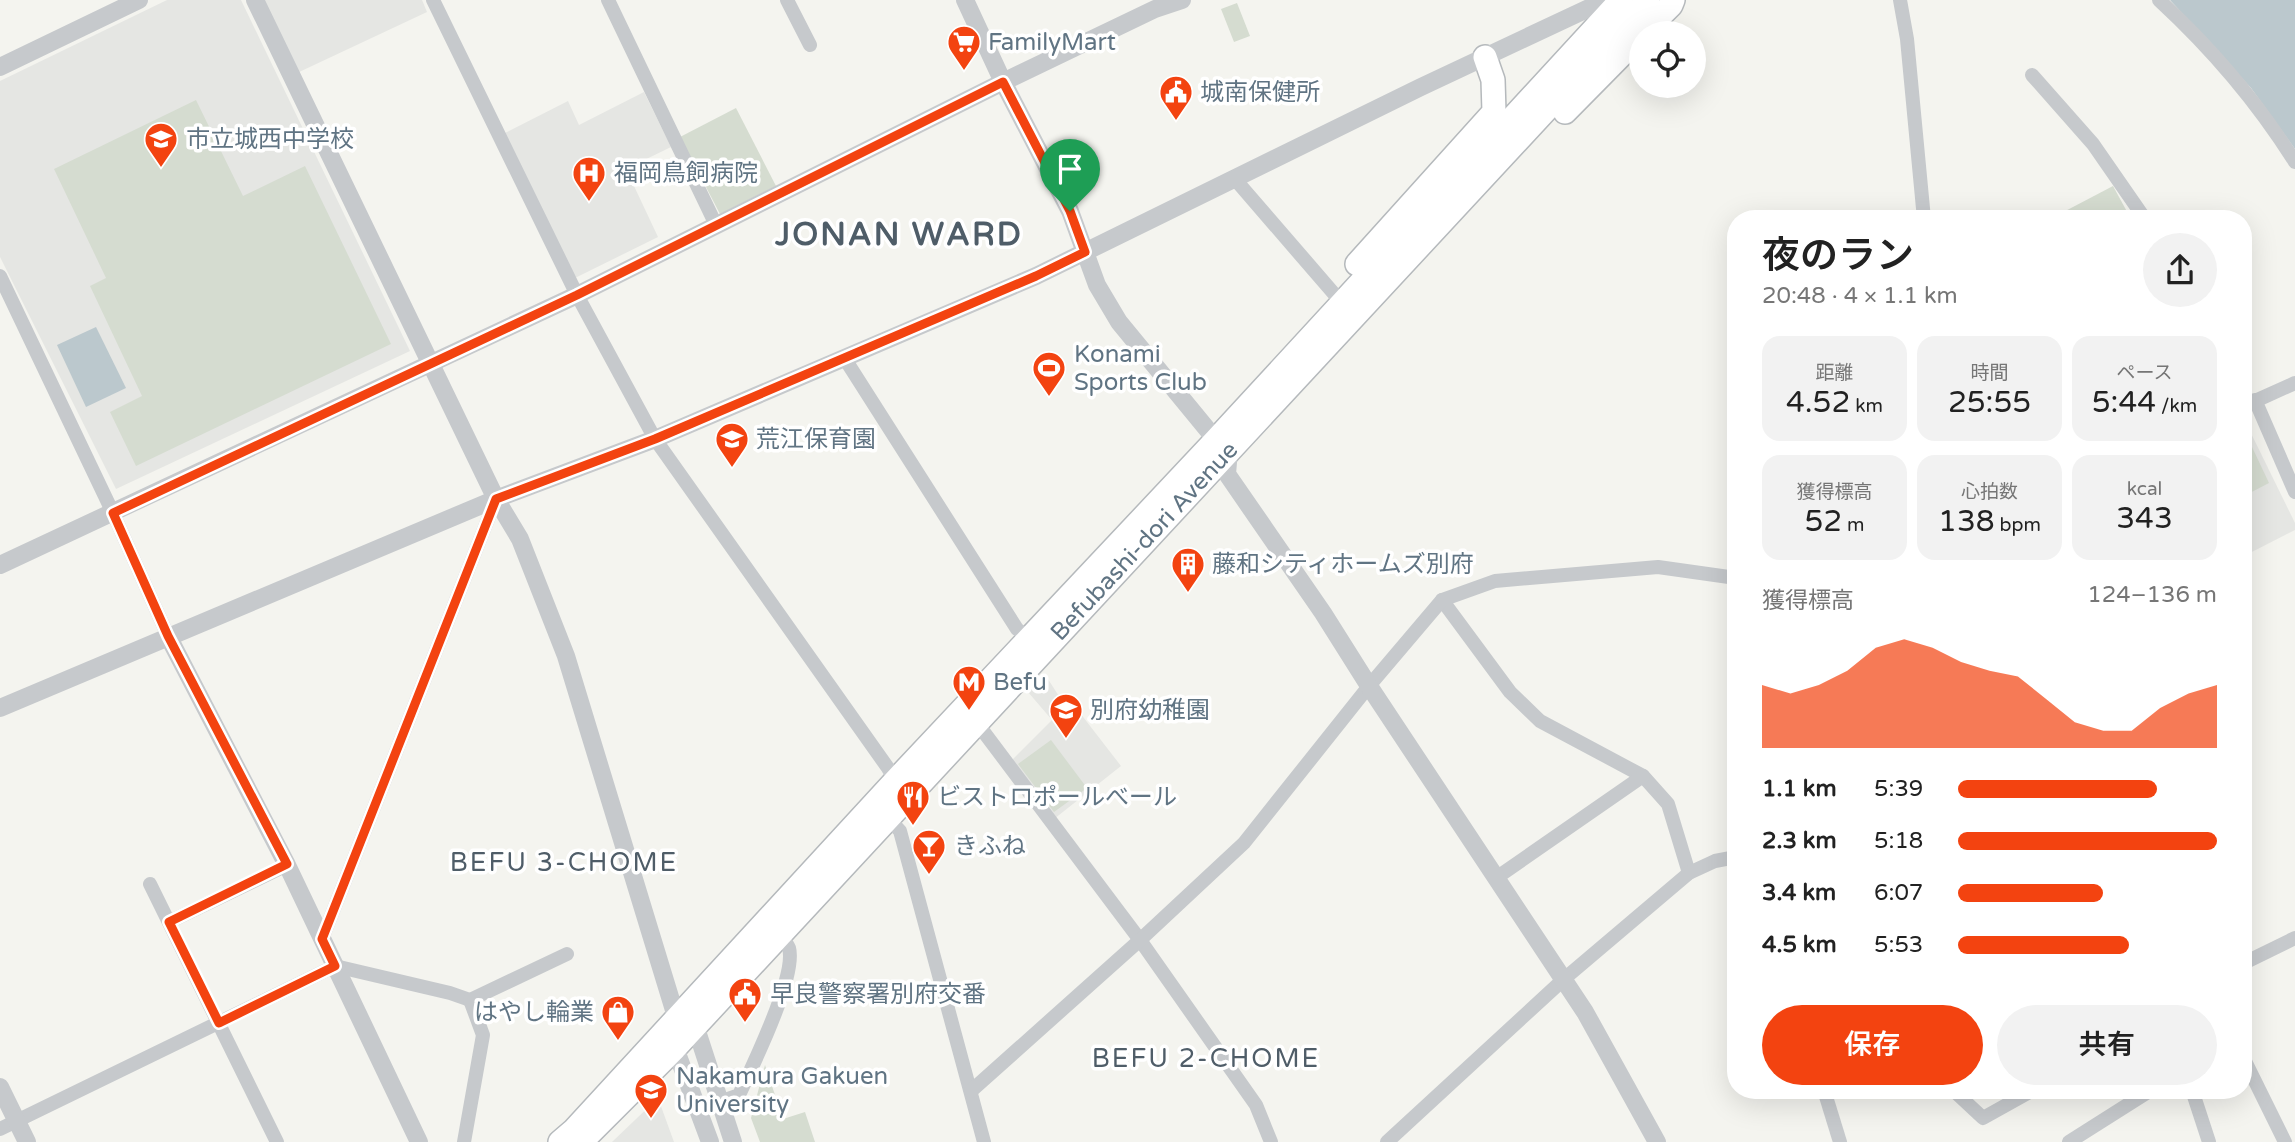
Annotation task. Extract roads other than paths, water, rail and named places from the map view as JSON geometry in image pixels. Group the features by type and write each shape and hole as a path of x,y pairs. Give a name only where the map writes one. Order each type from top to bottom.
{"highway":[{"name":"Befubashi-dori Avenue","path":"581,1142 675,1048 686,1022 896,780 1030,639 1415,253 1488,159 1621,0"},
{"name":"Befubashi-dori Avenue","path":"560,1142 780,934 977,723 1222,445 1342,303 1648,0"},
{"path":"1655,21 1673,0"},
{"path":"1415,253 1453,232 1629,47"},
{"path":"1342,303 1342,281 1494,112 1493,80 1485,57"}],"street":[{"path":"0,67 139,0"},
{"path":"255,0 496,499 520,539 566,656 686,1022 733,1142"},
{"path":"433,0 577,295 655,439 896,780 888,818 900,831 984,1142"},
{"path":"608,0 716,225"},
{"path":"788,0 810,45"},
{"path":"965,0 1003,82 1070,211 1097,285 1119,322 1222,445 1227,474 1323,613 1564,979 1657,1142"},
{"path":"0,565 577,295 1003,82 1155,9 1182,0"},
{"path":"0,708 496,499 655,439 1036,276 1606,0"},
{"path":"1899,0 1907,39 1923,210"},
{"path":"2160,0 2226,68 2295,162"},
{"path":"2032,75 2093,144 2139,210"},
{"path":"1234,178 1342,303"},
{"path":"0,276 113,513 168,636 287,864 419,1142"},
{"path":"845,359 1017,629 1030,639"},
{"path":"2252,402 2295,383"},
{"path":"2252,409 2295,492"},
{"path":"322,939 496,499"},
{"path":"971,1091 1244,842 1442,600 1495,581 1658,567 1727,577"},
{"path":"1442,600 1510,692 1540,721 1643,776 1668,804 1689,873"},
{"path":"977,723 1139,940 1256,1105 1271,1142"},
{"path":"1496,878 1643,776"},
{"path":"1387,1142 1564,979 1689,873 1727,859"},
{"path":"169,922 287,864"},
{"path":"150,884 277,1142"},
{"path":"719,1102 739,1095 766,1036 788,973 789,948 780,934"},
{"path":"2252,959 2295,938"},
{"path":"8,1125 335,966 470,1000 567,954"},
{"path":"464,1142 483,1035 470,1000"},
{"path":"675,1048 710,1142"},
{"path":"2252,1075 2285,1142"},
{"path":"0,1087 8,1125 27,1142"},
{"path":"1827,1099 1840,1142"},
{"path":"1963,1099 1983,1118 2017,1099"},
{"path":"2069,1142 2137,1099"},
{"path":"2195,1099 2209,1142"}],"place":[{"name":"FamilyMart","path":"964,72"},
{"name":"城南保健所","path":"1176,122"},
{"name":"市立城西中学校","path":"161,169"},
{"name":"福岡鳥飼病院","path":"589,203"},
{"name":"Konami Sports Club","path":"1049,398"},
{"name":"荒江保育園","path":"732,469"},
{"name":"藤和シティホームズ別府","path":"1188,594"},
{"name":"Befu","path":"969,712"},
{"name":"別府幼稚園","path":"1066,740"},
{"name":"ビストロポールべール","path":"913,827"},
{"name":"きふね","path":"929,876"},
{"name":"早良警察署別府交番","path":"745,1024"},
{"name":"はやし輪業","path":"618,1042"},
{"name":"Nakamura Gakuen University","path":"651,1120"}],"district":[{"name":"JONAN WARD","path":"899,234"},
{"name":"BEFU 3-CHOME","path":"564,862"},
{"name":"BEFU 2-CHOME","path":"1206,1058"}]}
